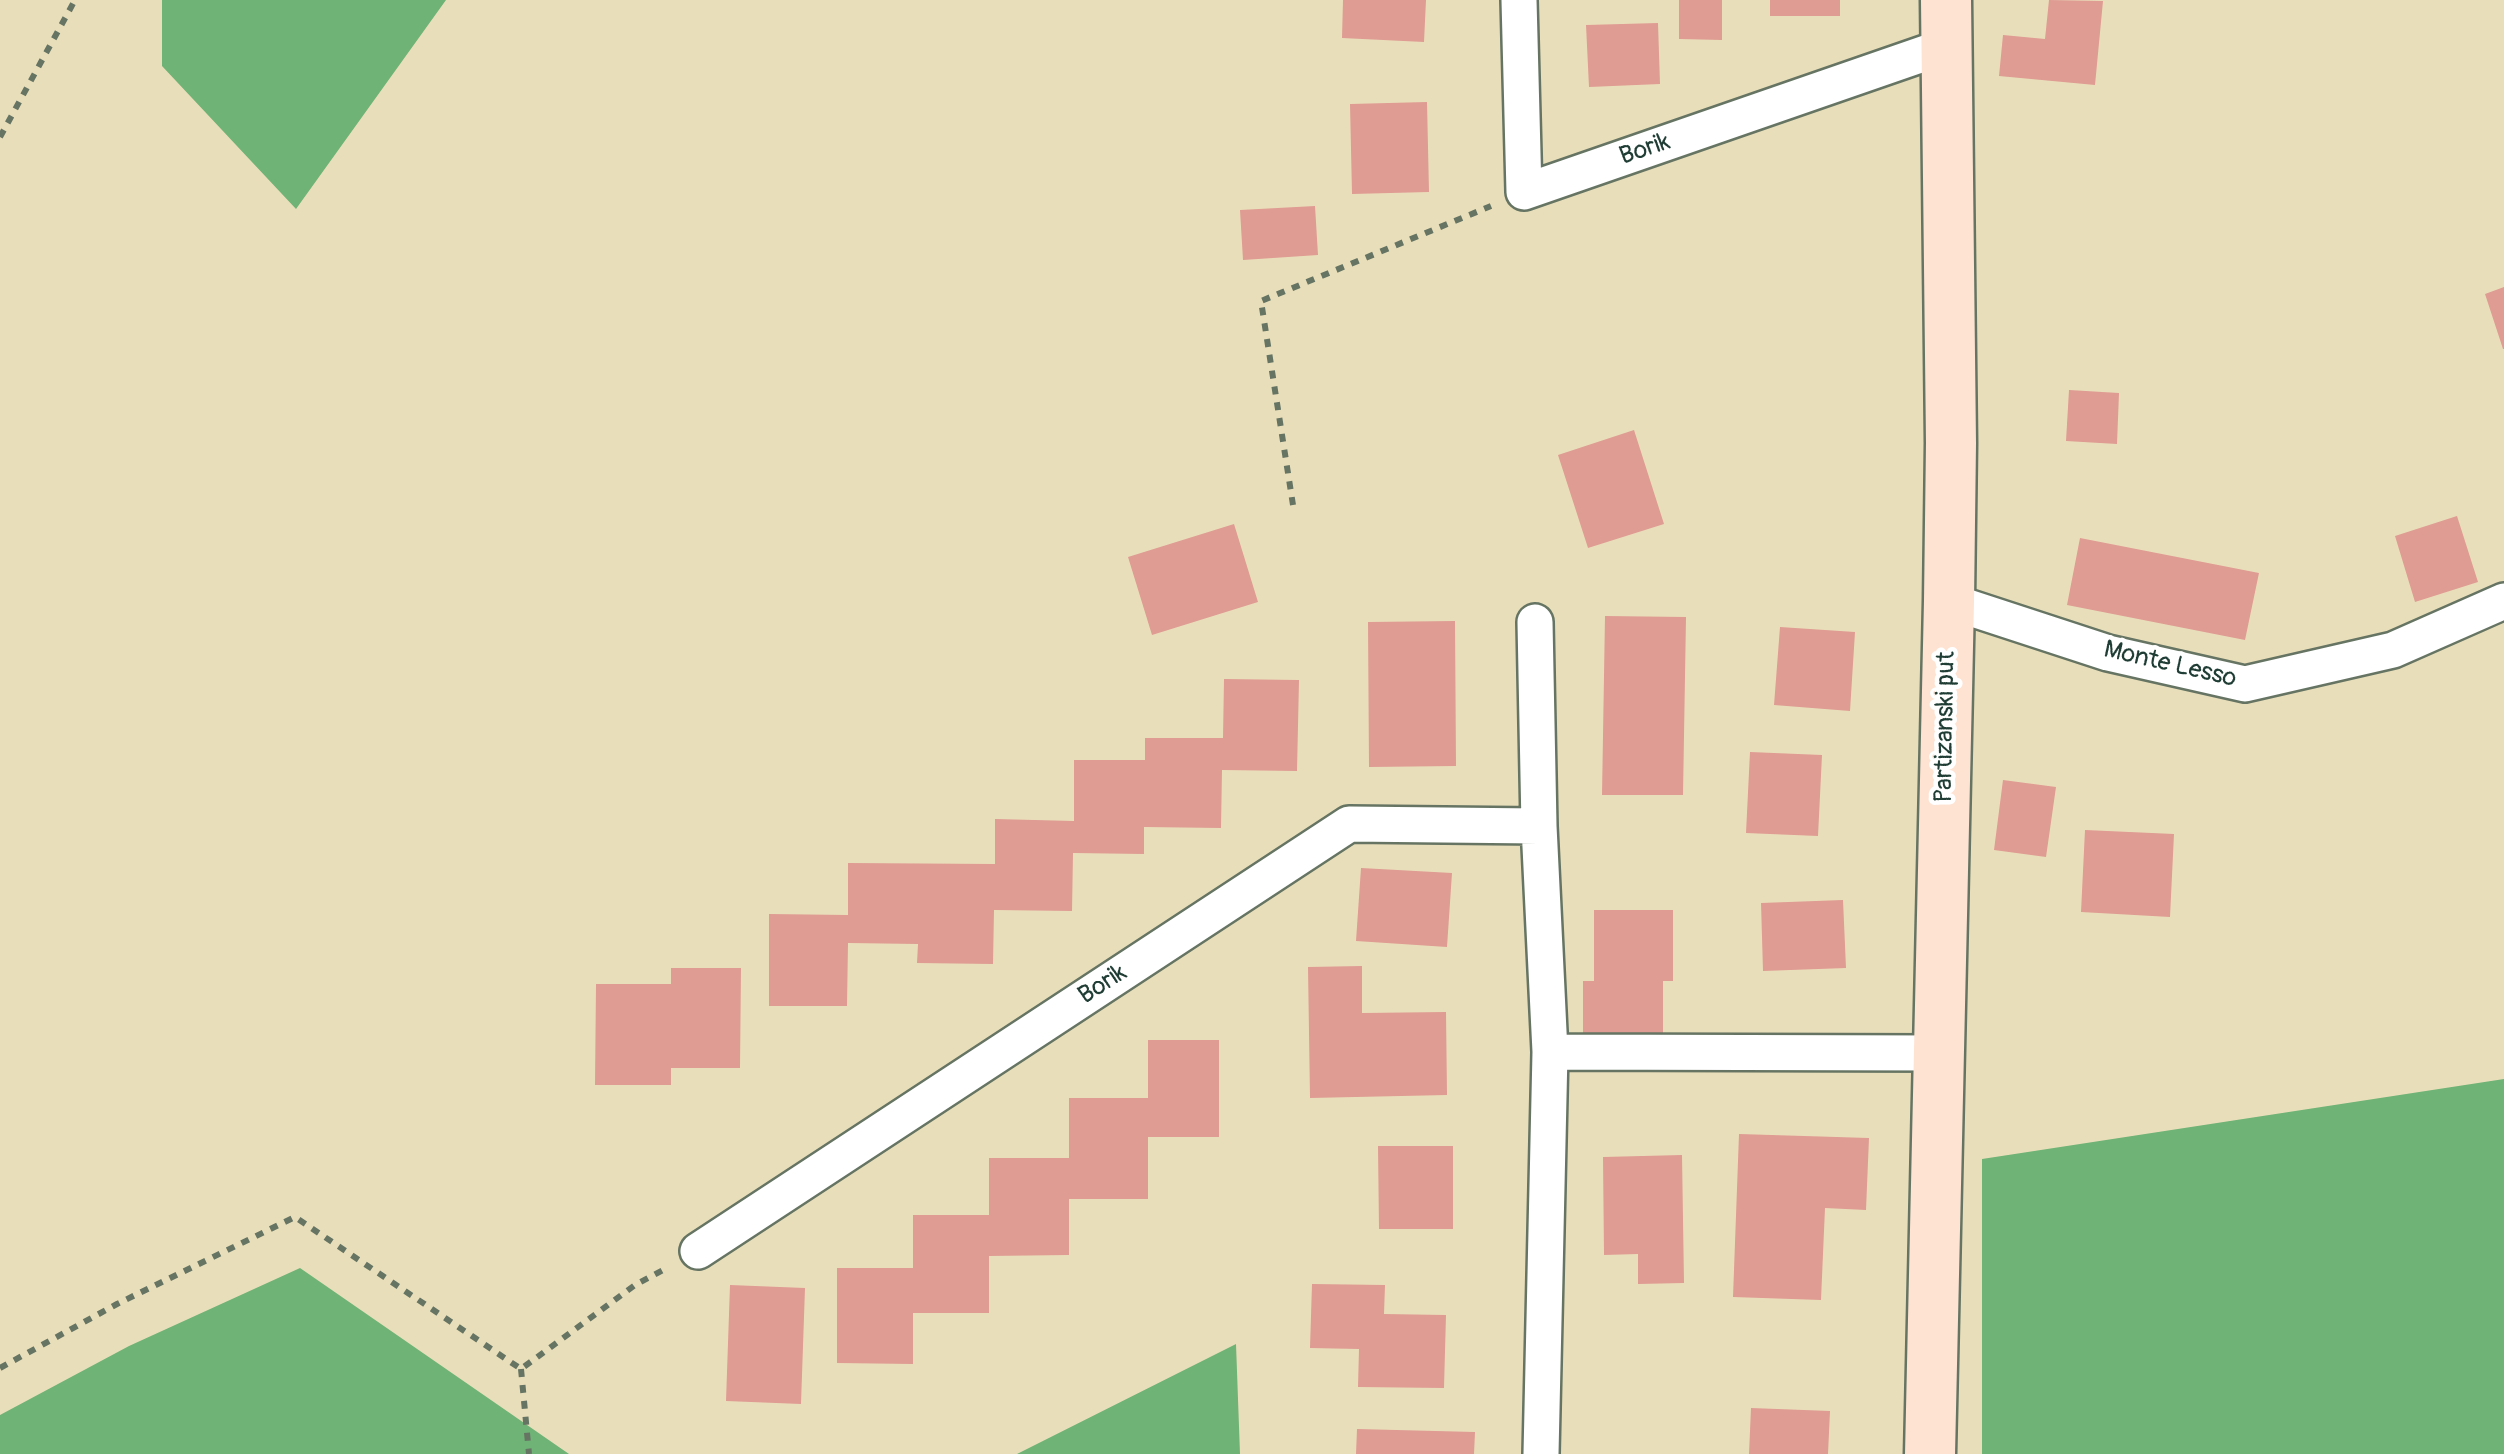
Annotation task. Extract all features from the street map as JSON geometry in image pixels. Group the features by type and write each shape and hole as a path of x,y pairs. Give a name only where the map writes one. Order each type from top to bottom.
{"street":[{"path":"1519,0 1524,192"},
{"name":"Borik","path":"1524,192 1946,23"},
{"name":"Partizanski put","path":"1930,1454 1951,443 1946,23"},
{"name":"Monte Lesso","path":"1949,600 2108,653 2245,684 2393,650 2504,601"},
{"path":"1534,622 1550,1052 1540,1454"},
{"name":"Borik","path":"698,1251 1350,824 1539,826"},
{"path":"1550,1052 1939,1052"}],"path":[{"path":"0,138 76,0"},
{"path":"1293,505 1261,301 1524,192"},
{"path":"0,1368 117,1304 294,1218 521,1369"},
{"path":"521,1369 635,1285 698,1251"},
{"path":"521,1369 529,1454"}],"green space":[{"path":"162,0 446,0 296,209 162,66"},
{"path":"2504,1079 2504,1454 1982,1454 1982,1159"},
{"path":"300,1268 569,1454 0,1454 0,1415 129,1346"},
{"path":"1236,1344 1240,1454 1017,1454"}],"building":[{"path":"1343,0 1426,0 1424,42 1342,38"},
{"path":"1679,0 1722,0 1722,40 1679,39"},
{"path":"1770,0 1840,0 1840,16 1770,16"},
{"path":"2049,0 2103,1 2095,85 1999,76 2003,35 2045,39"},
{"path":"1658,23 1660,84 1589,87 1586,25"},
{"path":"1427,102 1429,192 1352,194 1350,104"},
{"path":"1315,206 1318,255 1243,260 1240,210"},
{"path":"2504,287 2504,349 2503,349 2485,294"},
{"path":"2069,390 2119,393 2117,444 2066,441"},
{"path":"1634,430 1664,524 1588,548 1558,455"},
{"path":"2457,516 2478,582 2415,602 2395,536"},
{"path":"1234,524 1258,602 1152,635 1128,557"},
{"path":"2080,538 2259,573 2245,640 2067,605"},
{"path":"1605,616 1686,617 1683,795 1602,795"},
{"path":"1455,621 1456,766 1369,767 1368,622"},
{"path":"1780,627 1855,632 1850,711 1774,705"},
{"path":"1224,679 1299,680 1297,771 1222,770 1221,828 1144,827 1144,854 1073,853 1072,911 994,910 993,964 917,963 918,944 848,943 847,1006 769,1006 769,914 848,915 848,863 995,864 995,819 1074,821 1074,760 1145,760 1145,738 1223,738"},
{"path":"1750,752 1822,755 1818,836 1746,833"},
{"path":"2003,780 2056,787 2046,857 1994,850"},
{"path":"2085,830 2174,834 2170,917 2081,912"},
{"path":"1361,868 1452,873 1447,947 1356,941"},
{"path":"1843,900 1846,968 1763,971 1761,903"},
{"path":"1594,910 1673,910 1673,981 1663,981 1663,1034 1583,1034 1583,981 1594,981"},
{"path":"1362,966 1362,1013 1446,1012 1447,1095 1310,1098 1308,967"},
{"path":"671,968 741,968 740,1068 671,1068 671,1085 595,1085 596,984 671,984"},
{"path":"1148,1040 1219,1040 1219,1137 1148,1137 1148,1199 1069,1199 1069,1255 989,1256 989,1313 913,1313 913,1364 837,1363 837,1268 913,1268 913,1215 989,1215 989,1158 1069,1158 1069,1098 1148,1098"},
{"path":"1739,1134 1869,1138 1866,1210 1825,1208 1821,1300 1733,1297"},
{"path":"1378,1146 1453,1146 1453,1229 1379,1229"},
{"path":"1682,1155 1684,1283 1638,1284 1638,1254 1604,1255 1603,1157"},
{"path":"1312,1284 1385,1285 1384,1314 1446,1315 1444,1388 1358,1387 1359,1349 1310,1348"},
{"path":"730,1285 805,1288 801,1404 726,1401"},
{"path":"1751,1408 1830,1411 1828,1454 1749,1454"},
{"path":"1357,1429 1475,1432 1474,1454 1356,1454"}]}
